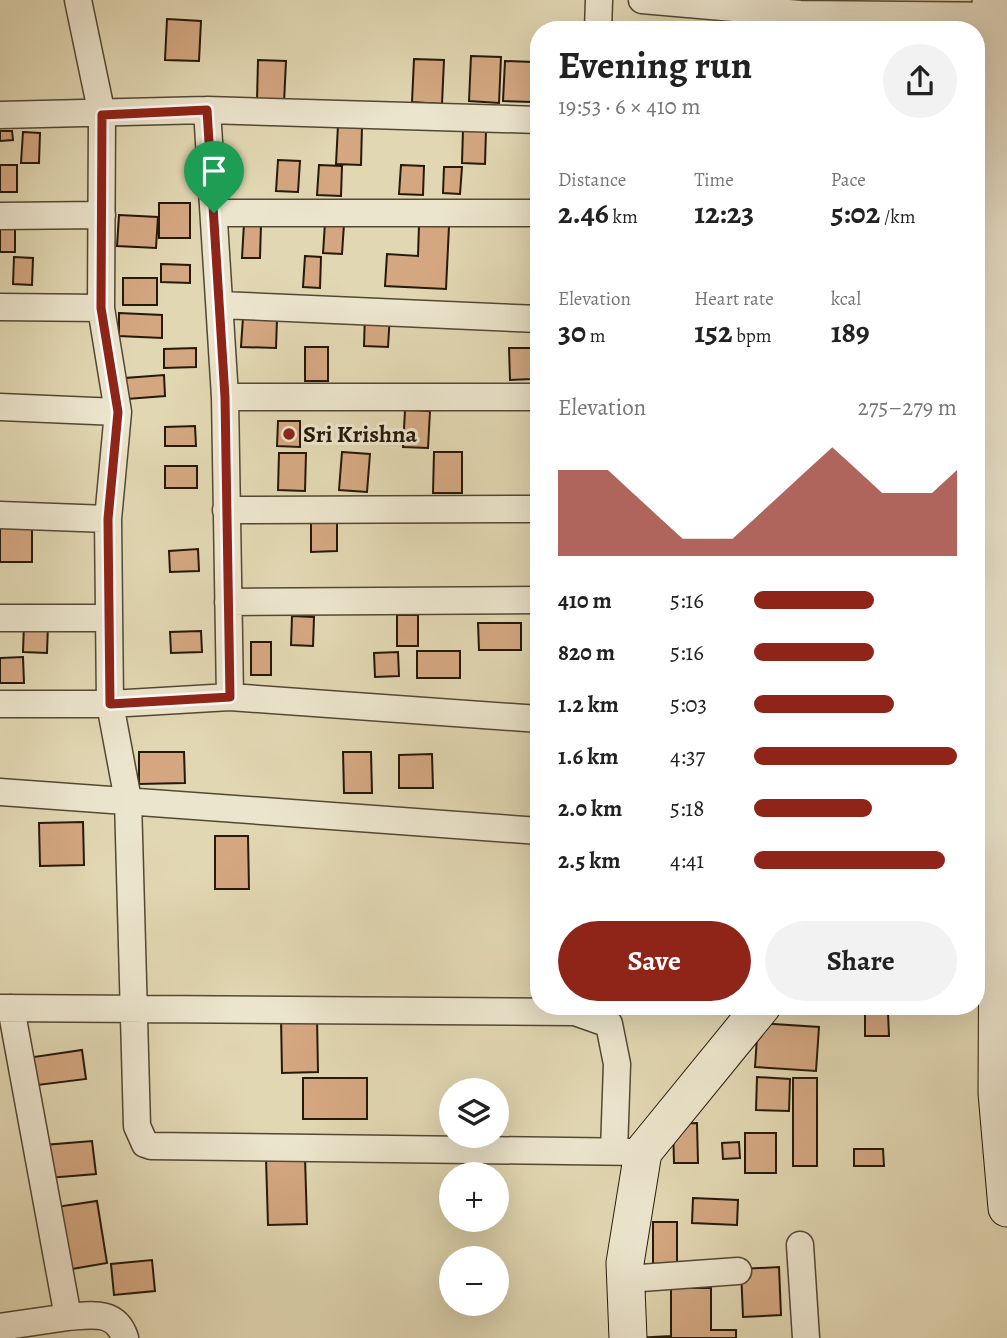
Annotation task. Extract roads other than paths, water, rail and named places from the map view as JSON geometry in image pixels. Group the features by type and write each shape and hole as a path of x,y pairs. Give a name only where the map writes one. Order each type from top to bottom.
{"street":[{"path":"78,0 102,115 101,308 118,412 108,519 110,704 128,800 137,1126 141,1139 151,1146 628,1152 754,1015"},
{"path":"598,21 599,0"},
{"path":"642,0 793,21"},
{"path":"803,21 855,6 996,10 992,273 1005,473 994,621 1003,731 997,1093 1007,1208"},
{"path":"207,110 225,397 230,697"},
{"path":"0,115 102,115 207,110 530,120"},
{"path":"214,213 530,213"},
{"path":"0,216 102,215"},
{"path":"220,305 530,319"},
{"path":"0,307 101,308"},
{"path":"225,397 530,397"},
{"path":"0,407 118,412"},
{"path":"226,510 530,509"},
{"path":"0,516 108,519"},
{"path":"228,602 530,600"},
{"path":"0,618 109,618"},
{"path":"0,704 110,704 230,697 530,718"},
{"path":"0,792 530,830"},
{"path":"68,1317 5,1008 530,1012"},
{"path":"610,1015 628,1152 625,1263 628,1338"},
{"path":"800,1245 806,1338"},
{"path":"627,1279 738,1271"},
{"path":"0,1327 68,1317 108,1316 116,1321 125,1338"}],"place":[{"name":"Sri Krishna","path":"289,434"}]}
